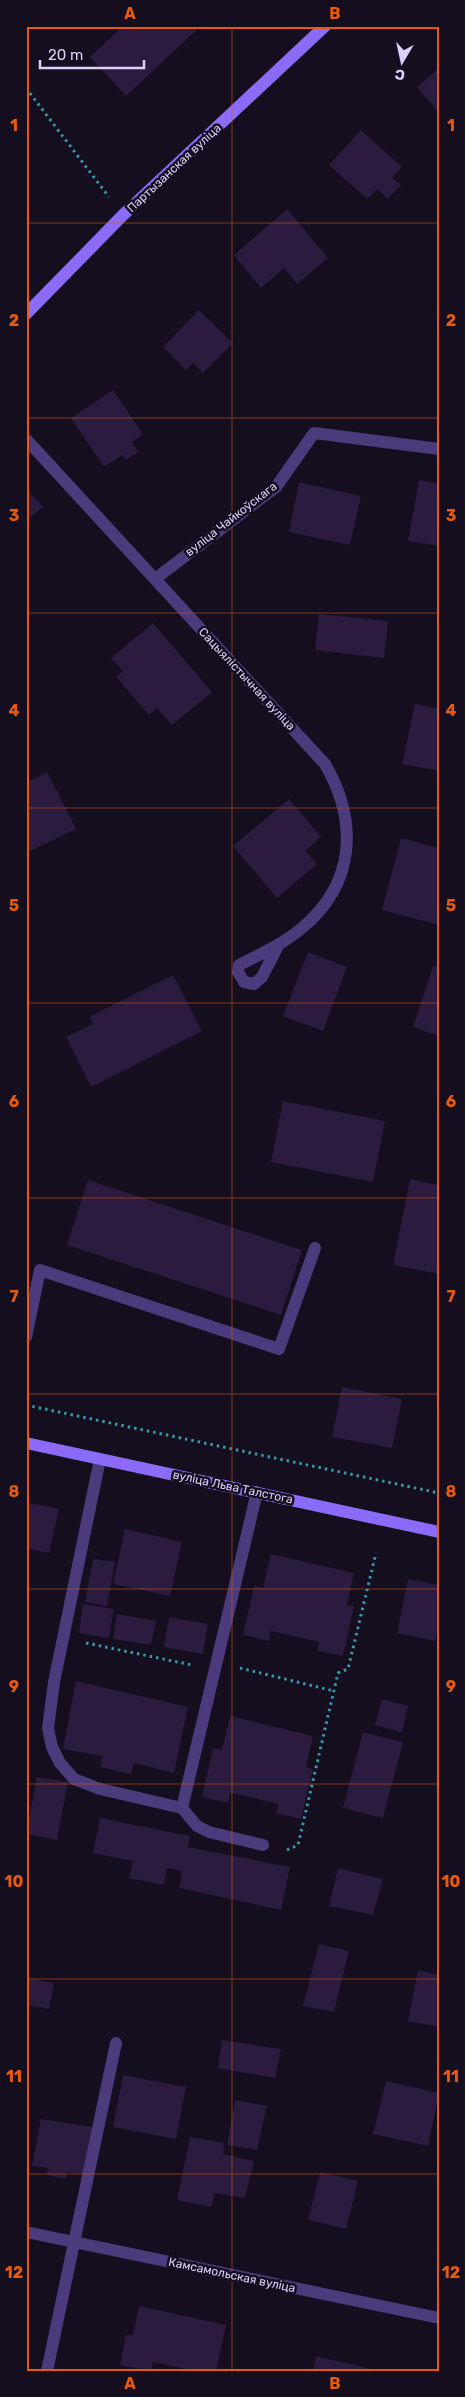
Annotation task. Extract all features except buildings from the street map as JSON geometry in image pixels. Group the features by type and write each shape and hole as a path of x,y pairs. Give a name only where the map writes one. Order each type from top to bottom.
{"main road":[{"name":"Партызанская вуліца","path":"26,314 124,215 325,26"},
{"name":"вуліца Льва Талстога","path":"26,1443 439,1532"}],"street":[{"name":"вуліца Чайкоўскага","path":"155,579 276,487 314,433 439,449"},
{"name":"Сацыялістычная вуліца","path":"26,439 324,764 335,782 343,801 347,827 347,850 336,884 322,906 303,927 279,944"},
{"path":"26,1337 40,1270 279,1349 315,1248"},
{"path":"100,1459 54,1682 48,1728 52,1747 60,1763 74,1779 100,1789 182,1808 197,1826 209,1832 263,1845"},
{"path":"182,1808 257,1492"},
{"path":"46,2371 116,2043"},
{"name":"Камсамольская вуліца","path":"26,2232 439,2318"}],"path":[{"path":"26,88 124,215"},
{"path":"26,1405 439,1493"},
{"path":"263,1845 288,1851 298,1845 338,1673 348,1669 376,1553"}]}
